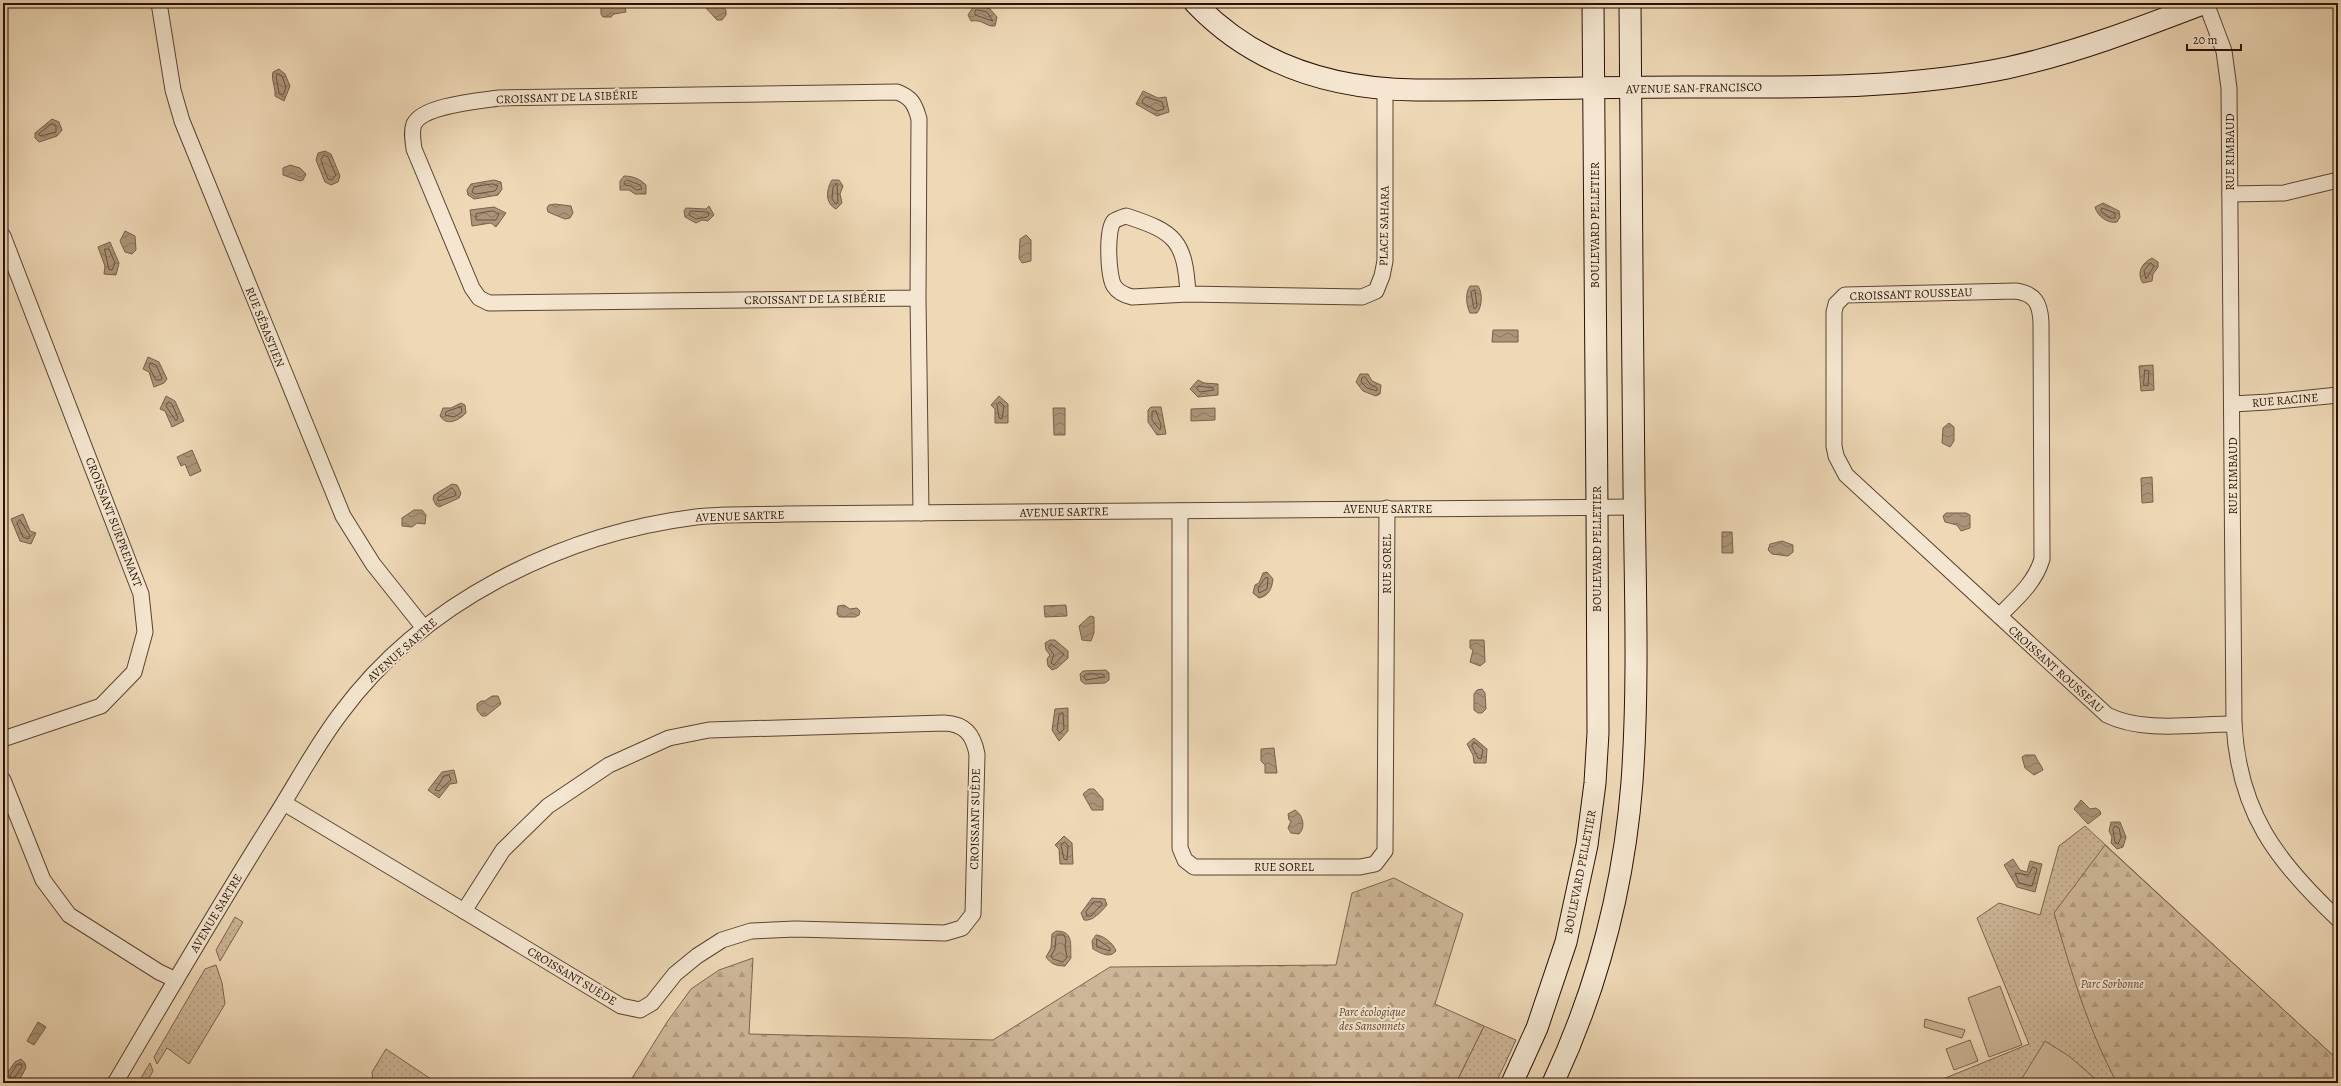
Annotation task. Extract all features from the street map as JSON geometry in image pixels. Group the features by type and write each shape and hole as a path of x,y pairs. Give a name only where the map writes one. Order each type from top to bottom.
{"street":[{"name":"RUE SÉBASTIEN","path":"159,3 173,90 182,122 343,516 373,564 424,628"},
{"name":"AVENUE SAN-FRANCISCO","path":"1195,3 1227,31 1284,66 1336,82 1385,90 1856,86 1961,76 2006,68 2081,49 2206,3"},
{"name":"BOULEVARD PELLETIER","path":"1512,1083 1537,1028 1556,974 1574,910 1587,845 1595,783 1598,733 1593,3"},
{"path":"1553,1083 1573,1038 1593,981 1609,922 1623,856 1632,784 1635,705 1630,3"},
{"name":"RUE RIMBAUD","path":"2206,3 2224,51 2228,70 2234,724 2236,757 2244,788 2269,841 2293,875 2338,919"},
{"name":"PLACE SAHARA","path":"1188,294 1186,266 1182,252 1174,239 1159,228 1126,216 1114,221 1109,232 1110,276 1118,291 1132,297 1188,294 1362,297 1376,291 1382,276 1385,261 1385,90"},
{"name":"CROISSANT DE LA SIBÉRIE","path":"918,298 489,303 479,298 472,288 414,149 412,135 414,123 439,108 499,98 897,92 908,96 915,106 919,119 918,298 921,513"},
{"path":"2230,194 2284,193 2338,180"},
{"name":"CROISSANT SURPRENANT","path":"3,236 141,594 145,632 134,672 101,706 3,739"},
{"name":"CROISSANT ROUSSEAU","path":"1999,616 2032,582 2039,571 2042,559 2040,314 2036,299 2030,295 2016,291 1845,295 1836,304 1833,322 1834,446 1840,465 1846,475 1999,616 2107,715 2120,722 2143,725 2234,724"},
{"name":"RUE RACINE","path":"2232,404 2338,395"},
{"name":"AVENUE SARTRE","path":"115,1083 284,803 297,778 342,712 377,671 424,628 466,598 528,566 600,538 649,525 697,517 1180,510 1634,507"},
{"name":"RUE SOREL","path":"1180,510 1180,848 1185,860 1194,867 1360,867 1375,864 1385,851 1387,508"},
{"name":"CROISSANT SUÈDE","path":"284,803 621,1006 640,1010 652,1003 675,974 697,956 722,940 751,931 795,929 945,933 962,928 973,914 977,754 975,743 964,727 944,723 716,729 669,738 609,765 548,806 503,850 464,911"},
{"path":"3,780 43,880 64,909 76,919 176,980"}],"green space":[{"name":"Parc Sorbonne","path":"2085,826 2338,1060 2338,1083 1933,1083 2029,1044 1977,918 1999,903 2040,915 2059,846"},
{"name":"Parc Sorbonne","path":"2105,845 2338,1060 2338,1083 2117,1083 2097,1042 2089,1021 2054,913"},
{"name":"Parc écologique des Sansonnets","path":"1394,878 1463,914 1435,1004 1484,1026 1456,1083 629,1083 667,1022 691,989 719,970 753,958 749,1034 993,1040 1110,967 1336,965 1352,893"},
{"path":"235,917 243,922 220,961 216,950"},
{"path":"216,965 222,983 225,1004 189,1064 167,1048 157,1064 154,1057 205,969"},
{"path":"2000,986 2022,1045 1989,1057 1968,998"},
{"path":"1925,1019 1965,1030 1962,1038 1924,1027"},
{"path":"1484,1026 1516,1040 1496,1083 1456,1083"},
{"path":"1970,1040 1978,1061 1954,1070 1946,1049"},
{"path":"2045,1041 2069,1056 2100,1083 2019,1083"},
{"path":"386,1049 437,1083 373,1083 372,1072"},
{"path":"150,1063 153,1071 146,1083 138,1083"}],"water":[{"path":"612,3 624,3 626,12 614,14 611,17 603,17 601,14 601,8"},
{"path":"705,3 718,3 726,10 726,15 722,20 717,20 706,8"},
{"path":"835,3 862,3 857,7 839,8"},
{"path":"975,4 990,9 997,17 995,26 979,21 971,21 968,15"},
{"path":"279,69 285,74 290,86 284,101 275,96 273,72"},
{"path":"1143,91 1158,98 1166,97 1169,112 1157,116 1136,104"},
{"path":"52,119 59,122 62,130 57,136 39,142 35,138 35,133"},
{"path":"325,151 331,154 340,176 338,182 331,185 325,182 316,160 318,153"},
{"path":"290,165 300,168 306,174 303,180 300,181 283,175 283,168"},
{"path":"624,176 633,177 644,183 646,185 646,194 635,194 629,190 620,190 620,181"},
{"path":"494,180 501,182 502,189 498,195 474,199 468,195 467,190 471,184"},
{"path":"832,180 839,180 843,186 840,194 842,203 836,209 828,200 828,192"},
{"path":"2103,203 2119,211 2120,217 2117,222 2107,221 2100,216 2095,207"},
{"path":"555,204 571,206 573,213 570,218 565,219 548,212 547,208 549,205"},
{"path":"709,206 714,215 708,221 702,220 696,223 685,217 684,211 686,208 706,209"},
{"path":"494,207 506,213 496,227 491,223 472,226 470,210"},
{"path":"125,231 135,236 136,250 132,254 125,252 120,241"},
{"path":"1026,235 1031,240 1031,261 1022,263 1019,258 1020,239"},
{"path":"110,242 119,263 116,275 104,274 105,266 98,247"},
{"path":"2152,258 2158,262 2158,267 2153,274 2152,281 2143,283 2140,276 2141,269 2148,260"},
{"path":"1470,286 1478,286 1481,292 1481,304 1477,313 1470,313 1468,306 1467,296"},
{"path":"1493,330 1518,330 1518,342 1492,342"},
{"path":"148,357 159,362 167,379 164,383 154,387 149,372 143,369"},
{"path":"2153,365 2154,390 2141,391 2139,366"},
{"path":"1360,374 1368,374 1372,381 1381,385 1380,394 1376,396 1363,391 1356,382"},
{"path":"1198,380 1204,383 1218,384 1218,395 1198,397 1190,389"},
{"path":"166,396 175,401 184,421 172,427 165,411 160,409"},
{"path":"999,396 1008,404 1008,423 995,423 995,409 991,405"},
{"path":"461,403 465,405 466,413 457,420 449,422 440,416 443,408 451,408"},
{"path":"1151,407 1161,407 1166,434 1157,435 1148,422 1148,410"},
{"path":"1053,408 1065,408 1065,435 1054,435"},
{"path":"1215,408 1215,420 1191,421 1191,409"},
{"path":"1949,423 1954,427 1954,441 1950,447 1942,443 1943,428"},
{"path":"192,450 201,471 190,476 185,464 181,466 177,457"},
{"path":"2152,477 2153,502 2142,503 2141,478"},
{"path":"452,484 457,485 461,493 459,498 439,507 433,499 434,495"},
{"path":"414,510 422,510 426,515 425,524 417,523 412,527 402,526 402,518"},
{"path":"1946,513 1966,513 1970,515 1970,528 1961,531 1957,525 1945,522 1943,516"},
{"path":"23,514 30,531 36,533 31,544 20,541 11,519"},
{"path":"1722,532 1732,532 1733,553 1722,553"},
{"path":"1782,541 1793,545 1793,552 1788,556 1772,554 1768,550 1770,544"},
{"path":"1267,572 1273,579 1272,585 1268,593 1259,598 1253,593 1255,585 1259,583 1263,573"},
{"path":"844,605 850,609 857,608 860,611 859,615 855,617 839,617 837,614 838,606"},
{"path":"1066,605 1067,616 1045,617 1044,606"},
{"path":"1090,616 1094,617 1094,633 1091,641 1082,640 1079,626"},
{"path":"1050,640 1055,640 1068,651 1068,658 1057,668 1052,670 1048,666 1047,659 1050,655 1046,650 1045,643"},
{"path":"1470,640 1484,640 1485,662 1480,666 1470,662 1473,650 1470,648"},
{"path":"1106,670 1109,673 1109,680 1105,683 1085,684 1081,681 1080,674 1083,671"},
{"path":"1482,689 1485,693 1486,709 1482,713 1478,713 1474,710 1474,694 1477,690"},
{"path":"492,696 498,696 501,704 486,716 482,716 477,710 477,704"},
{"path":"1068,708 1068,731 1059,741 1052,730 1055,709"},
{"path":"1474,738 1487,749 1486,763 1474,763 1473,755 1467,744"},
{"path":"1274,748 1277,773 1265,773 1265,765 1261,761 1261,749"},
{"path":"2025,755 2035,755 2043,770 2034,775 2025,768 2022,757"},
{"path":"454,770 457,783 450,784 439,798 428,790 442,772"},
{"path":"1089,789 1094,789 1103,799 1103,810 1092,810 1083,794"},
{"path":"2081,800 2090,809 2096,808 2101,814 2088,824 2074,809"},
{"path":"1295,810 1298,812 1303,821 1299,834 1291,833 1288,828 1291,821 1289,820 1288,814"},
{"path":"2111,822 2120,822 2126,837 2123,847 2117,849 2111,843 2112,837 2109,831"},
{"path":"1064,836 1072,843 1073,864 1060,864 1059,849 1055,845"},
{"path":"2013,859 2020,870 2027,872 2030,861 2042,864 2035,892 2017,887 2004,865"},
{"path":"1092,898 1105,899 1107,905 1093,918 1084,920 1081,913"},
{"path":"1056,931 1066,933 1070,939 1071,958 1065,966 1054,964 1046,957 1051,948 1052,934"},
{"path":"1096,935 1108,940 1116,951 1111,955 1108,955 1102,954 1093,949 1092,941"},
{"path":"38,1022 46,1027 34,1045 27,1041"},
{"path":"21,1059 25,1063 26,1068 18,1082 10,1083 5,1076 15,1062"}]}
